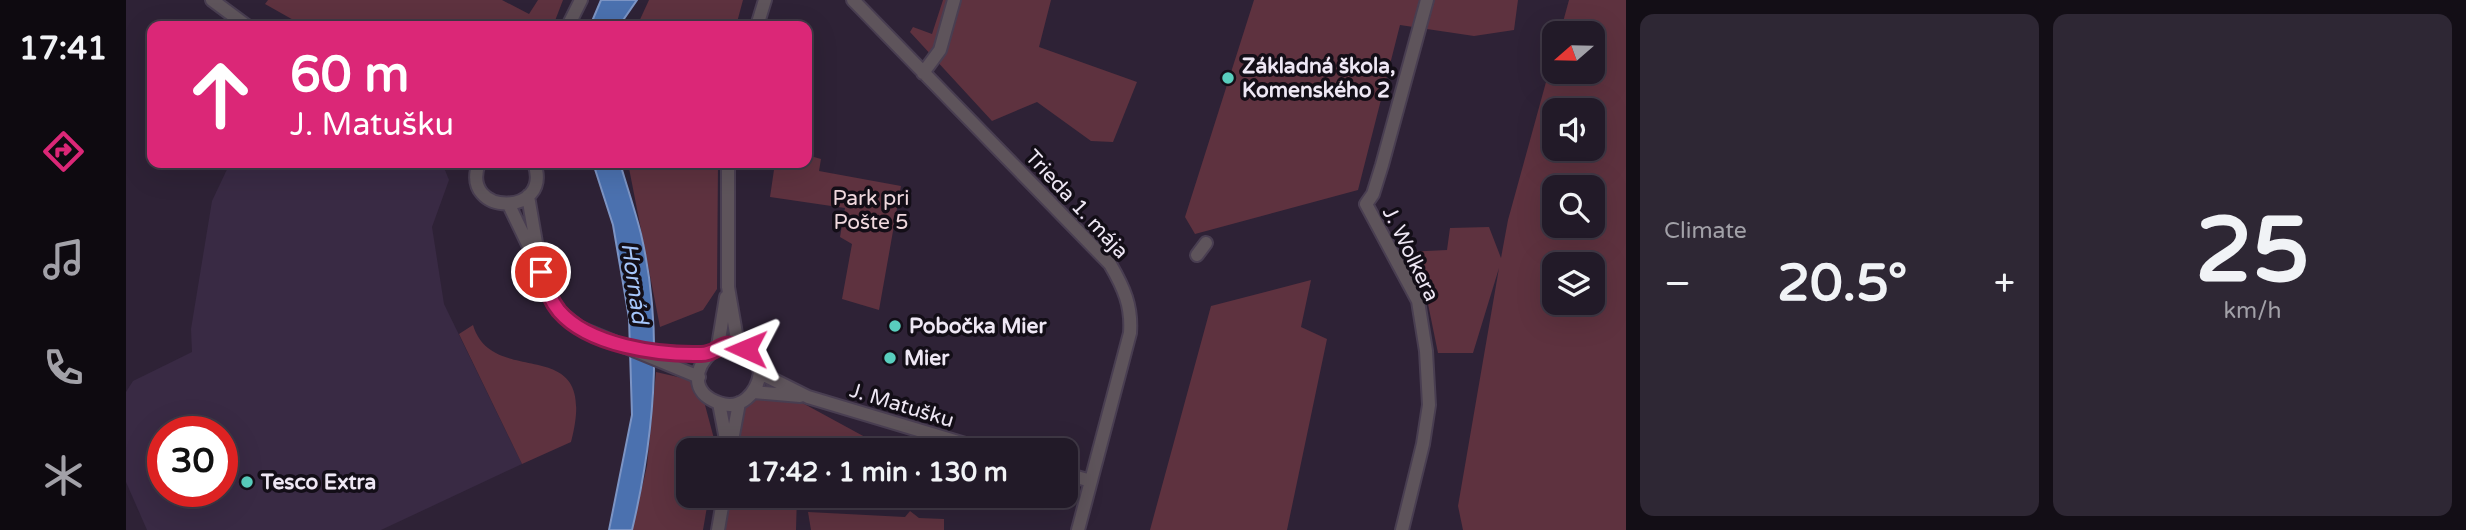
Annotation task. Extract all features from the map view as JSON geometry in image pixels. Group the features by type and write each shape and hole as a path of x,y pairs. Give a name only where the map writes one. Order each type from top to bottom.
{"street":[{"path":"212,0 240,21"},
{"path":"570,21 581,0"},
{"path":"759,21 765,0"},
{"name":"Trieda 1. mája","path":"853,0 1110,264 1124,288 1131,313 1130,333 1078,530"},
{"path":"923,73 940,50 954,0"},
{"name":"J. Wolkera","path":"1402,530 1423,444 1429,405 1426,351 1418,301 1366,204 1379,175 1427,0"},
{"path":"477,168 478,182 485,195 499,204 509,205 528,196"},
{"path":"535,168 537,177 528,196 541,272"},
{"path":"718,346 728,286 728,168"},
{"path":"509,205 547,290 560,312 580,328 614,342 676,359 706,354 718,346 738,345 753,355 760,373 754,393"},
{"path":"1197,255 1206,243"},
{"path":"728,286 738,345"},
{"path":"699,377 706,354"},
{"path":"676,359 699,377 705,393 719,403 739,403 754,393 808,397"},
{"path":"760,373 808,397"},
{"name":"J. Matušku","path":"808,397 945,438"},
{"path":"719,403 726,438"},
{"path":"732,438 739,403"},
{"path":"1078,477 1091,481"},
{"path":"718,530 722,508"}],"shaded area":[{"path":"228,168 444,168 449,180 432,227 444,304 522,464 381,530 147,530 126,482 126,392 133,381 192,352 191,329 212,201"}],"green space":[{"path":"268,0 502,0 529,14 538,0 563,0 555,21 295,21 265,4"},
{"path":"649,0 743,0 737,21 639,21"},
{"path":"943,0 1051,0 1039,47 1137,82 1113,142 1091,141 1037,102 992,121 910,32 913,27 932,34"},
{"path":"1254,0 1518,0 1514,30 1474,36 1400,25 1358,190 1195,234 1185,217"},
{"path":"1569,0 1626,0 1626,530 1463,530 1458,506 1499,268 1473,353 1438,353 1427,299 1406,252 1447,250 1450,228 1489,227 1501,258 1508,220 1545,84 1605,84 1605,21 1563,21"},
{"name":"Park pri Pošte 5","path":"812,156 821,159 819,171 901,186 879,310 842,299 852,244 840,237 845,208 770,197 774,168 812,168"},
{"path":"629,168 718,168 717,289 703,310 660,327"},
{"path":"1311,280 1301,327 1327,339 1287,530 1150,530 1211,306"},
{"path":"473,325 484,345 501,355 558,372 571,385 576,407 571,442 522,464 459,334"},
{"path":"656,372 691,380 705,405 714,438 676,438 676,508 707,508 703,530 632,530 647,466"},
{"path":"757,397 797,400 865,438 739,438 745,409"},
{"path":"725,508 797,508 796,530 722,530"},
{"path":"910,511 919,518 944,519 944,530 811,530 808,512 905,517"}],"water":[{"path":"601,0 637,0 622,21 592,21"},
{"name":"Hornád","path":"595,168 621,168 641,234 653,308 654,383 651,420 632,530 609,530 632,415 629,318 613,225"}],"place":[{"name":"Základná škola, Komenského 2","path":"1228,78"},
{"name":"Pobočka Mier","path":"895,326"},
{"name":"Mier","path":"890,358"},
{"name":"Tesco Extra","path":"247,482"}],"route":[{"path":"541,272 547,290 560,312 580,328 603,338 643,351 706,354 711,349 727,344 746,349"}]}
